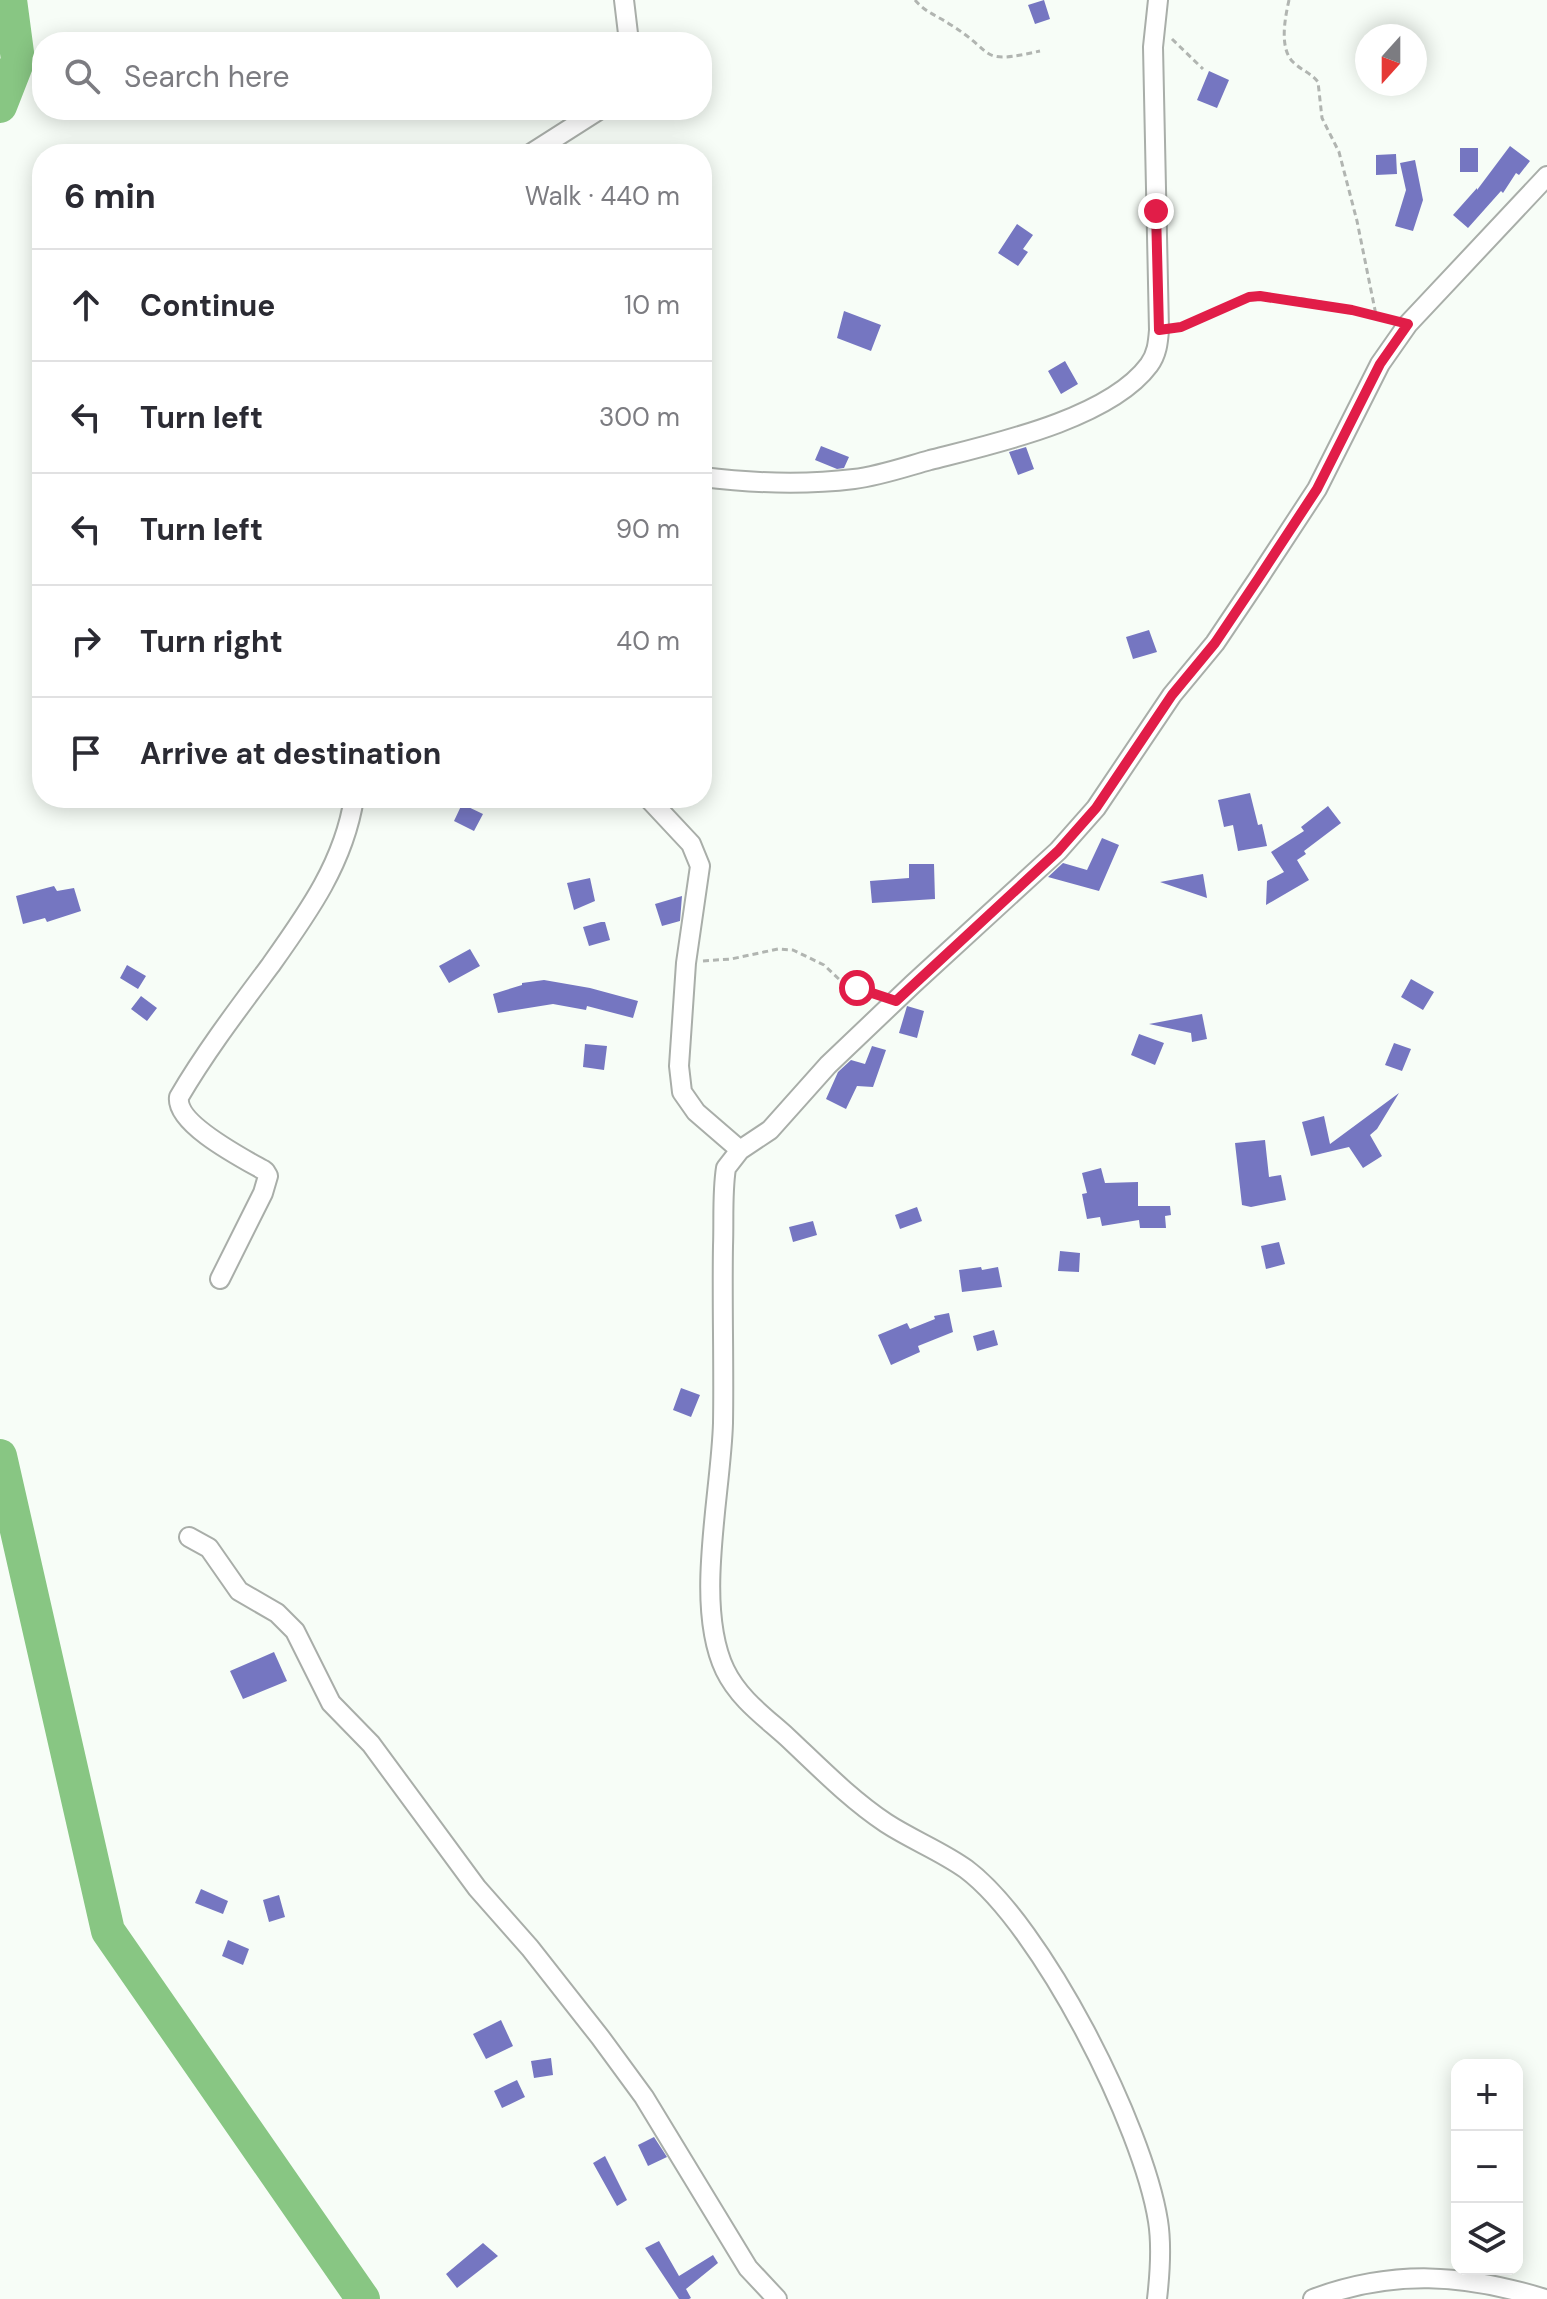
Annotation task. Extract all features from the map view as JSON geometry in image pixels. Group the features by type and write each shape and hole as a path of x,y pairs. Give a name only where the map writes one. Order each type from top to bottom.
{"street":[{"path":"624,0 628,32"},
{"path":"712,478 742,481 856,479 1003,441 1064,420 1113,396 1148,366 1155,356 1159,330 1153,76 1158,0"},
{"path":"546,144 583,120"},
{"path":"1157,2299 1159,2224 1144,2163 1121,2105 1094,2051 1027,1936 1001,1902 968,1870 885,1822 833,1780 742,1696 724,1669 716,1638 711,1594 723,1427 726,1168 740,1150 770,1130 828,1065 1058,851 1096,808 1172,695 1215,643 1317,489 1380,364 1408,324 1547,176"},
{"path":"220,1279 263,1193 268,1176 265,1171 229,1152 200,1129 181,1111 179,1097 211,1047 321,894 343,840 351,808"},
{"path":"658,808 686,837 698,858 699,876 686,963 679,1066 682,1092 696,1112 740,1150"},
{"path":"189,1537 209,1548 239,1591 277,1613 295,1631 331,1703 371,1744 477,1888 593,2027 644,2097 748,2268 777,2299"},
{"path":"1313,2299 1361,2283 1410,2278 1465,2280 1493,2292 1545,2299"}],"path":[{"path":"915,0 928,13 950,24 989,55 1009,58 1040,51"},
{"path":"1289,0 1285,23 1286,50 1290,59 1318,82 1322,118 1339,152 1376,315"},
{"path":"1155,22 1203,69"},
{"path":"1159,330 1181,327 1249,297 1260,296 1376,315 1408,324"},
{"path":"686,963 731,959 778,949 793,950 824,965 843,983 896,1001"}],"building":[{"path":"1044,0 1050,19 1035,24 1028,5"},
{"path":"1209,71 1229,80 1217,108 1197,100"},
{"path":"1510,146 1530,161 1468,228 1453,215 1477,190"},
{"path":"1460,148 1478,148 1478,172 1460,172"},
{"path":"1396,154 1397,174 1376,175 1376,155"},
{"path":"1415,160 1423,200 1413,231 1395,226 1406,190 1400,163"},
{"path":"1017,224 1033,235 1023,249 1028,252 1018,266 998,253"},
{"path":"844,311 881,325 871,351 837,338"},
{"path":"1065,361 1078,384 1061,394 1048,371"},
{"path":"821,446 849,457 844,468 837,469 815,460"},
{"path":"1026,447 1034,469 1018,475 1009,452"},
{"path":"1149,630 1157,652 1133,659 1126,637"},
{"path":"1250,793 1267,846 1238,851 1233,825 1224,827 1218,800"},
{"path":"1328,806 1341,823 1297,860 1309,880 1266,905 1267,881 1284,872 1271,852 1304,831 1301,827"},
{"path":"460,808 470,808 483,814 474,831 454,821"},
{"path":"1102,838 1119,845 1099,891 1048,877 1063,863 1087,870"},
{"path":"909,864 934,864 935,899 872,903 870,881 909,878"},
{"path":"1203,874 1207,898 1160,882"},
{"path":"590,878 595,901 574,910 567,883"},
{"path":"54,886 57,891 74,888 81,911 47,922 45,918 23,924 16,896"},
{"path":"682,896 680,921 662,926 655,904"},
{"path":"605,922 610,940 589,946 583,927"},
{"path":"470,949 480,966 449,983 439,966"},
{"path":"127,965 146,976 138,989 120,978"},
{"path":"1411,979 1434,992 1423,1010 1401,997"},
{"path":"544,980 638,1001 633,1018 587,1006 586,1010 553,1004 498,1013 493,994 522,983"},
{"path":"141,996 157,1008 147,1021 131,1009"},
{"path":"907,1006 924,1011 917,1038 899,1033"},
{"path":"1202,1014 1207,1039 1192,1042 1191,1033 1149,1024"},
{"path":"1139,1034 1164,1043 1155,1065 1131,1055"},
{"path":"1394,1043 1411,1049 1402,1071 1385,1065"},
{"path":"585,1044 607,1046 604,1070 583,1067"},
{"path":"872,1046 886,1050 873,1087 857,1086 846,1109 826,1099 838,1072 851,1060 865,1064"},
{"path":"1399,1093 1370,1135 1382,1156 1363,1168 1349,1147 1311,1156 1302,1122 1324,1116 1330,1144"},
{"path":"1265,1140 1269,1177 1281,1175 1286,1200 1251,1207 1242,1205 1235,1143"},
{"path":"1101,1168 1105,1183 1138,1182 1138,1206 1170,1206 1171,1215 1165,1216 1166,1228 1140,1228 1139,1220 1102,1226 1100,1217 1087,1219 1082,1194 1087,1193 1082,1173"},
{"path":"917,1207 922,1221 900,1229 895,1215"},
{"path":"813,1221 817,1235 793,1242 789,1227"},
{"path":"1279,1242 1285,1264 1266,1269 1261,1246"},
{"path":"1060,1251 1080,1253 1079,1272 1058,1271"},
{"path":"981,1267 982,1270 998,1267 1002,1287 962,1292 959,1270"},
{"path":"949,1313 953,1332 918,1346 920,1352 891,1365 878,1335 907,1323 910,1329 935,1319 934,1316"},
{"path":"994,1330 998,1345 977,1351 973,1336"},
{"path":"681,1388 700,1395 691,1417 673,1410"},
{"path":"274,1652 287,1681 243,1699 230,1671"},
{"path":"201,1889 228,1901 223,1914 195,1903"},
{"path":"279,1895 285,1917 269,1922 263,1900"},
{"path":"228,1940 249,1949 243,1965 222,1956"},
{"path":"501,2020 513,2046 486,2059 473,2034"},
{"path":"551,2058 553,2075 534,2078 531,2061"},
{"path":"517,2080 525,2097 502,2108 494,2091"},
{"path":"654,2137 667,2157 648,2166 638,2145"},
{"path":"605,2156 627,2200 617,2206 593,2163"},
{"path":"659,2241 679,2276 713,2255 718,2263 686,2289 691,2298 679,2299 645,2248"},
{"path":"483,2243 498,2256 457,2288 446,2274"}],"waterway":[{"path":"0,106 18,60 10,0"},
{"path":"0,1456 108,1931 363,2299"}],"route":[{"path":"857,988 896,1001 1025,883 1096,808 1172,695 1234,616 1317,489 1380,364 1408,324 1352,310 1260,296 1249,297 1181,327 1159,330 1156,211"}]}
